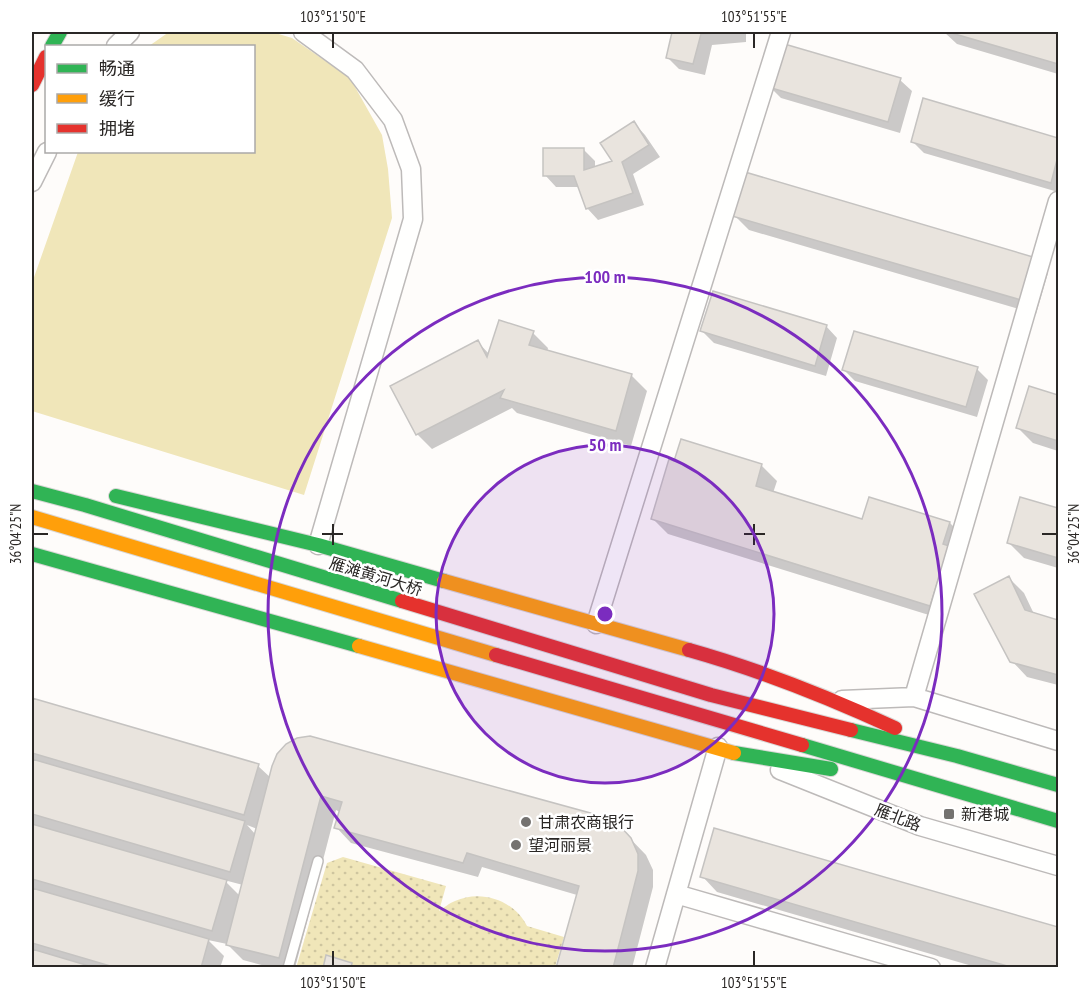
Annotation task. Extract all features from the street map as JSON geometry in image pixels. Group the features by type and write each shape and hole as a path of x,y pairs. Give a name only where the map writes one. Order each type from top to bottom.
{"main road":[{"path":"32,85 45,59"},
{"name":"雁滩黄河大桥","path":"32,491 85,505 711,695 957,756"},
{"path":"97,491 318,545 731,662 834,700 957,756 1059,785"},
{"path":"32,517 1059,821"},
{"path":"32,554 743,755 936,786"},
{"path":"45,572 99,574"}],"street":[{"path":"118,45 130,32"},
{"path":"303,32 355,70 393,120 411,169 413,219 318,545"},
{"path":"596,624 781,32"},
{"path":"32,182 46,153"},
{"path":"914,697 1059,201"},
{"path":"834,700 914,697 1059,741"},
{"path":"657,967 718,747"},
{"name":"雁北路","path":"743,755 920,826 1059,866"},
{"path":"676,894 932,968"}],"lane":[{"path":"288,968 318,861"}],"shaded area":[{"path":"169,32 272,32 292,38 350,78 382,135 388,169 392,218 304,495 32,411 32,283 78,153 255,153 255,45 150,45"},
{"path":"343,857 446,886 439,911 465,898 475,896 496,899 514,909 527,926 564,937 555,967 296,968 327,863"}],"building":[{"path":"672,32 731,32 701,34 693,64 666,58"},
{"path":"948,32 1058,32 1058,64"},
{"path":"781,43 901,78 888,122 768,87"},
{"path":"923,98 1058,138 1058,156 1051,183 911,142"},
{"path":"634,121 649,145 622,162 633,193 586,209 574,176 543,176 543,148 584,148 584,170 612,161 600,143"},
{"path":"745,172 1033,257 1021,300 732,216"},
{"path":"713,291 827,325 815,366 700,331"},
{"path":"499,320 534,331 529,345 632,374 616,431 500,398 504,390 416,435 390,386 478,340 487,357"},
{"path":"854,331 978,367 966,407 842,370"},
{"path":"1029,386 1058,395 1058,441 1016,428"},
{"path":"681,439 762,464 756,486 862,519 869,497 950,522 943,544 949,546 930,606 651,519 669,459 674,461"},
{"path":"1020,497 1058,508 1058,558 1007,543"},
{"path":"1009,576 1025,610 1058,620 1058,675 1010,662 974,594"},
{"path":"32,698 259,764 244,815 32,753"},
{"name":"望河丽景","path":"310,736 605,817 620,826 631,838 638,854 638,871 613,968 556,968 579,886 467,853 463,863 334,828 342,802 321,796 279,958 226,945 272,766 277,754 286,744 297,738"},
{"path":"32,759 245,821 230,872 32,814"},
{"path":"32,824 227,880 212,931 32,879"},
{"path":"714,828 1058,927 1058,968 1014,968 700,877"},
{"path":"32,888 209,939 201,968 117,968 32,943"},
{"path":"32,949 96,968 32,968"},
{"path":"326,955 352,963 351,968 323,968"}],"traffic: fast":[{"path":"53,45 60,32"},
{"path":"32,491 402,601"},
{"path":"116,496 318,545 444,581"},
{"path":"32,554 359,646"},
{"path":"851,730 957,756 1058,785"},
{"path":"802,745 1058,821"},
{"path":"734,753 831,769"}],"traffic: slow":[{"path":"32,517 496,655"},
{"path":"444,581 689,650"},
{"path":"359,646 734,753"}],"traffic: jam":[{"path":"32,85 45,59"},
{"path":"402,601 711,695 851,730"},
{"path":"689,650 794,685 895,728"},
{"path":"496,655 802,745"}],"place":[{"name":"新港城","path":"949,814"},
{"name":"甘肃农商银行","path":"526,822"},
{"name":"望河丽景","path":"516,845"}]}
